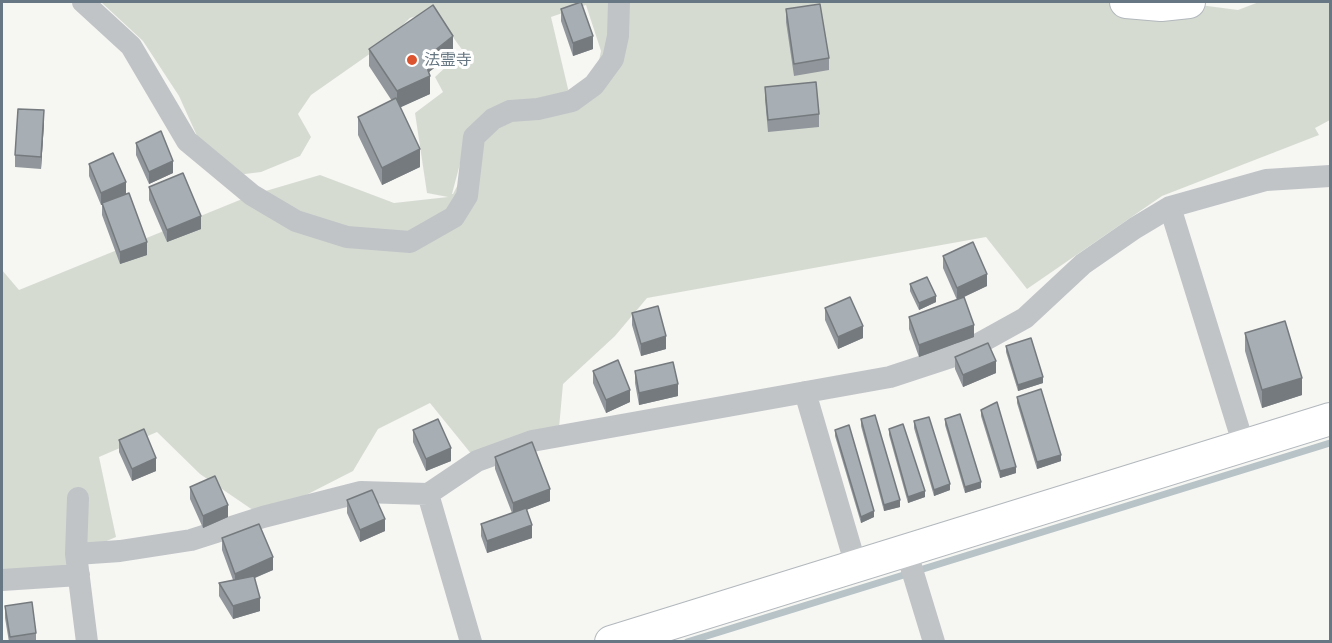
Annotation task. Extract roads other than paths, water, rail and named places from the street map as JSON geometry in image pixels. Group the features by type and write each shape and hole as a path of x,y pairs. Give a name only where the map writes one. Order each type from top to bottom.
{"street":[{"path":"82,2 131,46 187,141 252,195 296,221 347,237 410,242 454,217 467,196 474,137 493,119 510,111 538,109 572,101 594,85 613,59 618,36 619,2"},
{"path":"1125,2 1161,5 1189,2"},
{"path":"2,579 77,564 120,551 191,540 263,517 362,492 428,494 477,461 532,441 890,377 960,354 1025,318 1083,264 1170,207 1266,180 1330,176"},
{"path":"1170,207 1244,446"},
{"path":"805,392 856,566"},
{"path":"610,642 1330,419"},
{"path":"428,494 471,642"},
{"path":"78,498 77,564 87,642"},
{"path":"906,550 934,642"}],"waterway":[{"path":"687,642 1330,443"}],"place":[{"name":"法霊寺","path":"412,60"}]}
